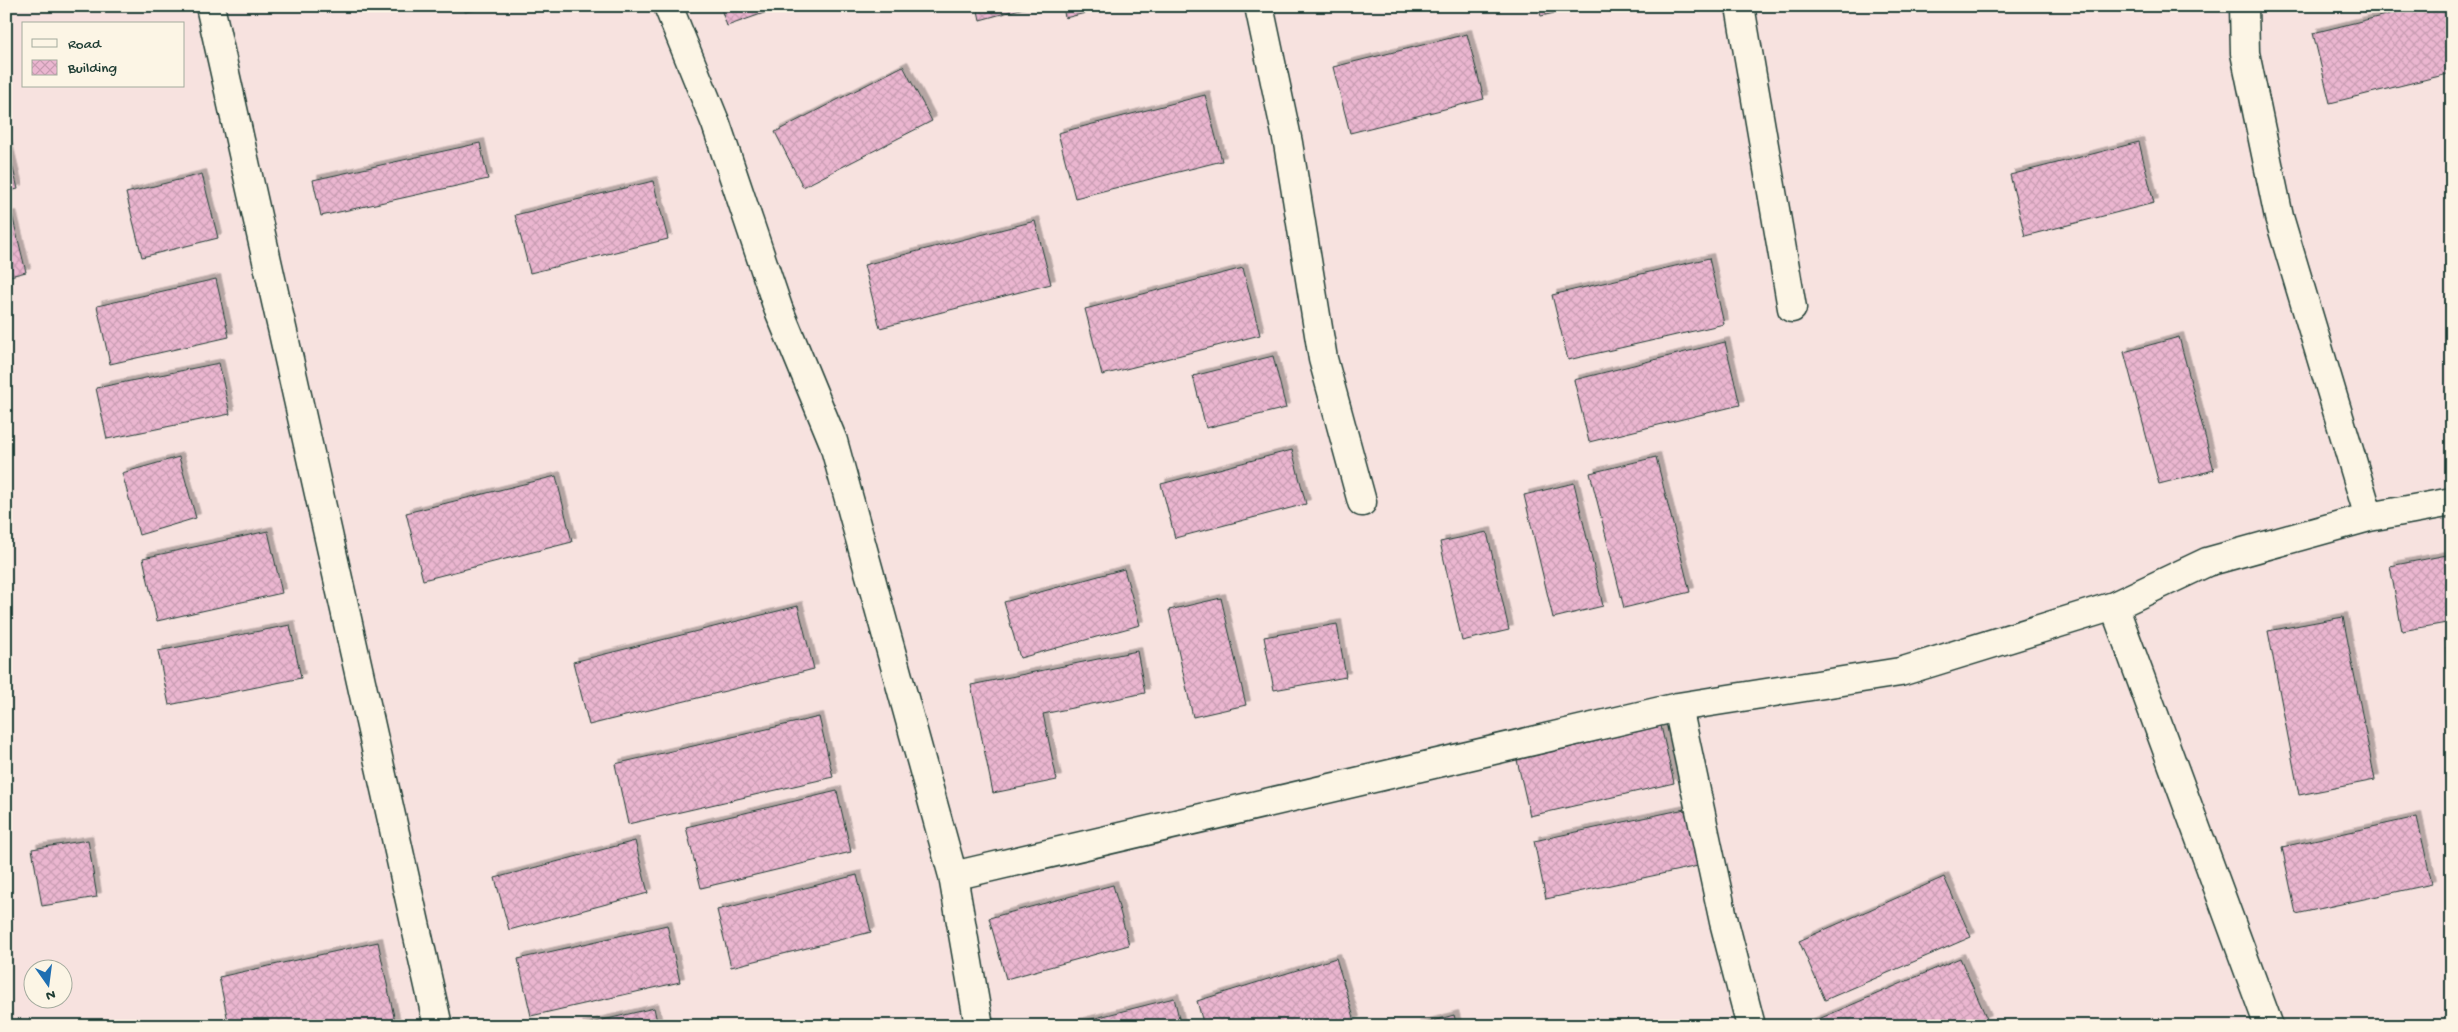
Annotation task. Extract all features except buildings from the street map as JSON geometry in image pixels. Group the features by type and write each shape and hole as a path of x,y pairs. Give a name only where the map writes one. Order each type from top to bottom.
{"street":[{"path":"210,6 438,1026"},
{"path":"668,6 716,124 778,308 833,440 953,876 978,1026"},
{"path":"1259,6 1288,143 1322,359 1362,502"},
{"path":"1740,6 1792,308"},
{"path":"2244,6 2245,53 2279,217 2369,517"},
{"path":"953,876 1678,707 1900,672 2114,606 2207,562 2369,517 2452,502"},
{"path":"2114,606 2269,1026"},
{"path":"1678,707 1724,922 1751,1026"}]}
